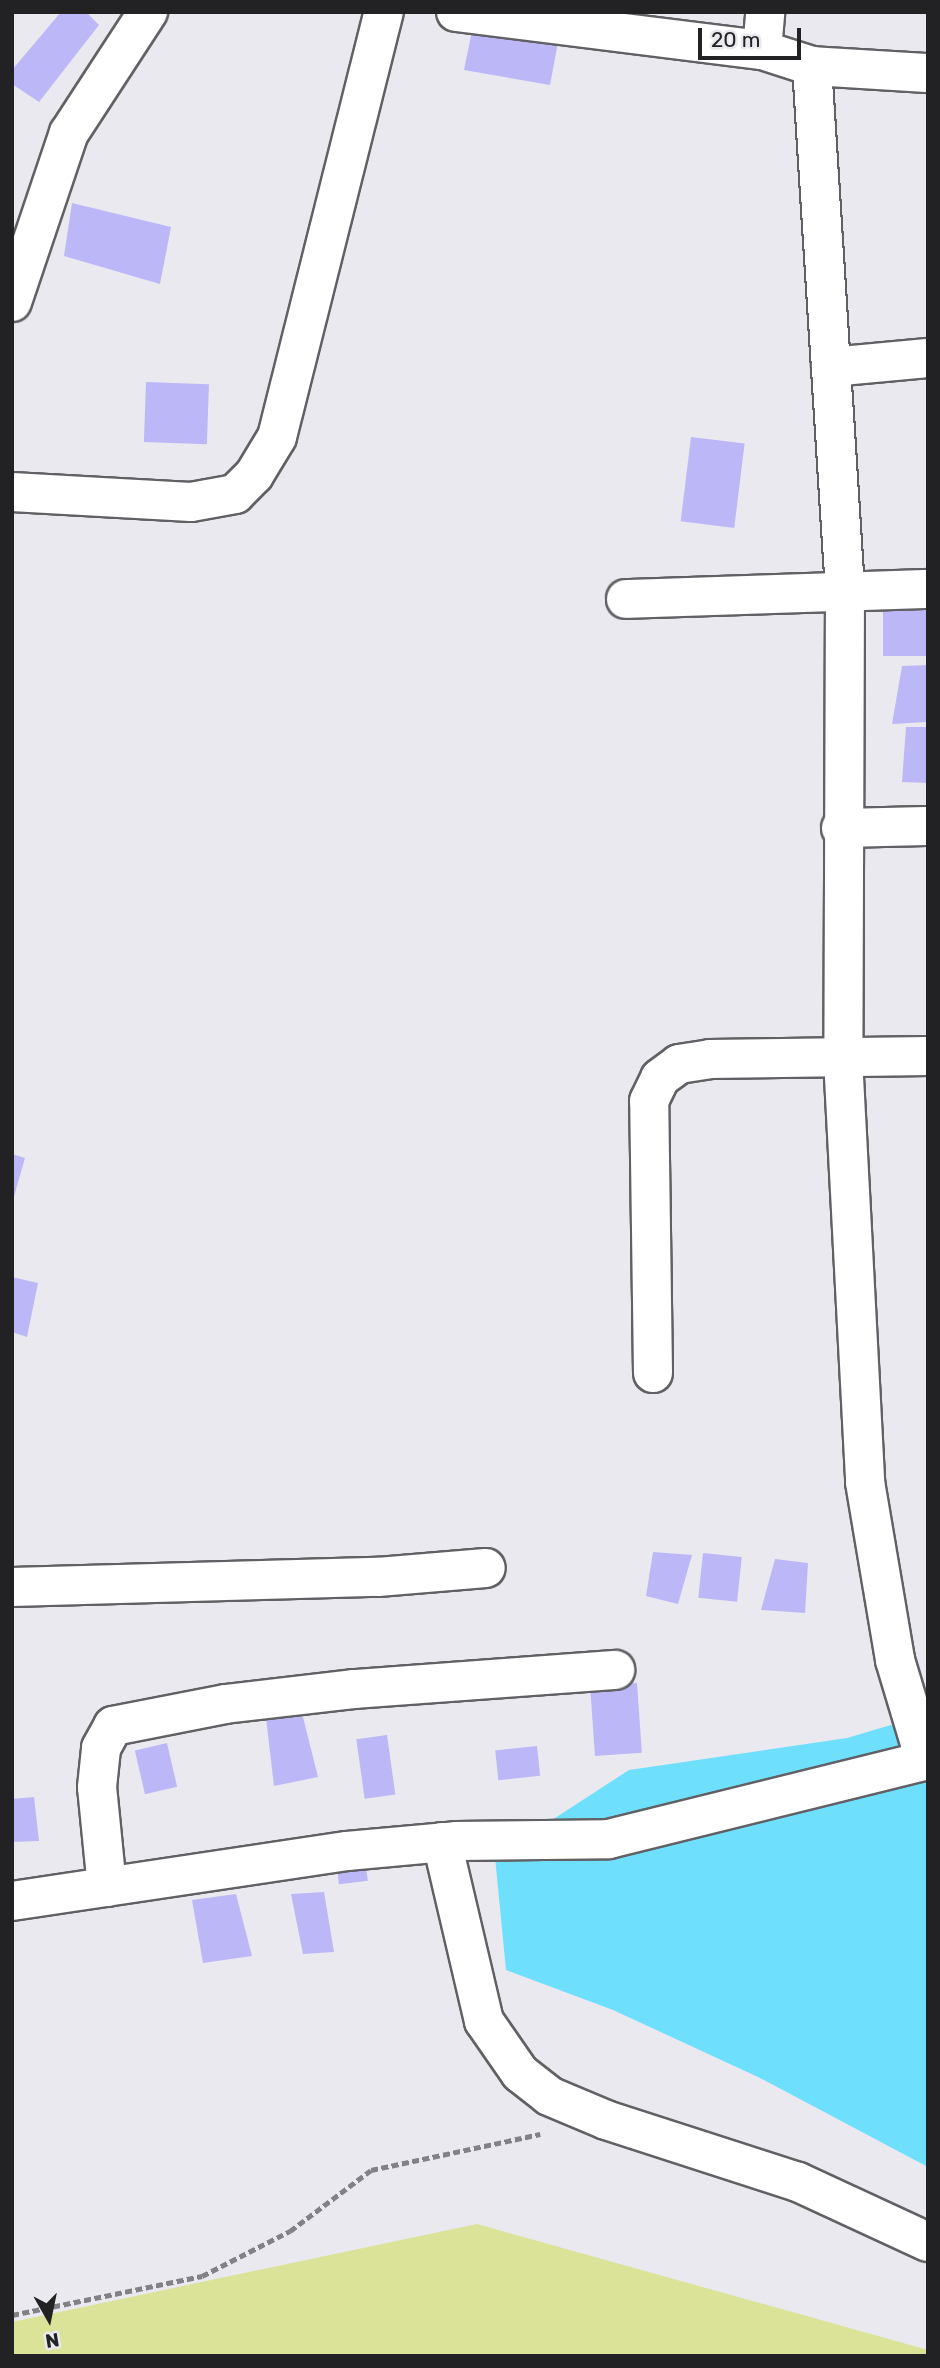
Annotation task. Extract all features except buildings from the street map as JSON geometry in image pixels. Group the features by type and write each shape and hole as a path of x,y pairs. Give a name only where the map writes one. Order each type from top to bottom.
{"street":[{"path":"12,302 69,133 148,12"},
{"path":"12,492 191,502 235,494 254,475 277,437 384,12"},
{"path":"456,12 762,50 812,66 928,73"},
{"path":"762,50 765,12"},
{"path":"12,1901 442,1842 609,1839 926,1760 895,1660 865,1482 843,1058 841,828 845,591 812,66"},
{"path":"831,367 928,358"},
{"path":"626,599 928,590"},
{"path":"841,828 928,826"},
{"path":"653,1373 649,1101 660,1078 678,1065 710,1059 928,1056"},
{"path":"12,1587 378,1577 486,1568"},
{"path":"107,1887 97,1787 101,1748 113,1726 225,1704 355,1689 615,1670"},
{"path":"442,1842 484,2021 520,2073 549,2096 595,2115 798,2182 928,2242"}],"path":[{"path":"12,2315 202,2276 290,2231 371,2170 553,2131"}],"green space":[{"path":"477,2224 928,2350 928,2356 12,2356 12,2322"}],"water":[{"path":"928,1714 928,2167 758,2077 613,2010 506,1970 495,1857 629,1770 847,1738"}]}
